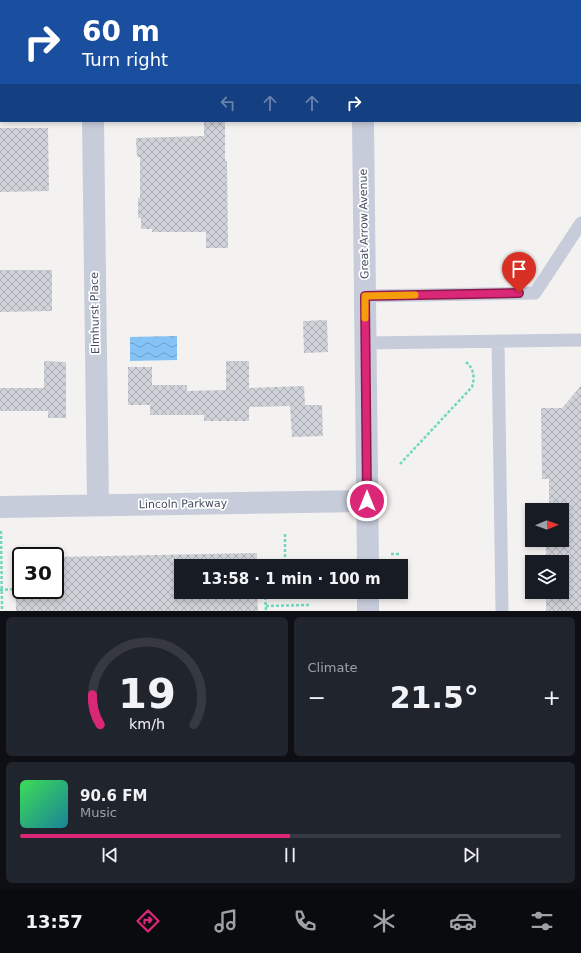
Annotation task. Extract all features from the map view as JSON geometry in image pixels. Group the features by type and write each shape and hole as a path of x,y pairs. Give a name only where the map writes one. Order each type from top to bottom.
{"street":[{"name":"Elmhurst Place","path":"93,122 98,505"},
{"name":"Great Arrow Avenue","path":"363,122 368,559"},
{"name":"Lincoln Parkway","path":"0,507 367,501"},
{"path":"368,599 368,611"}],"lane":[{"path":"365,296 535,293 581,223"},
{"path":"365,342 581,340"},
{"path":"498,341 502,611"}],"path":[{"path":"400,464 470,390 474,382 474,377"},
{"path":"0,529 2,611"},
{"path":"285,534 285,559"},
{"path":"389,554 401,554"},
{"path":"1,590 12,589"},
{"path":"266,599 266,611"},
{"path":"266,606 309,605"}],"water":[{"path":"177,336 177,360 130,361 130,337"}],"building":[{"path":"204,122 225,122 228,248 206,248 206,232 152,232 152,229 141,229 141,218 138,218 138,198 140,198 140,157 137,157 136,138 204,136"},
{"path":"0,128 48,128 49,191 0,192"},
{"path":"0,270 52,270 52,311 0,312"},
{"path":"327,320 328,352 304,353 303,321"},
{"path":"44,361 66,362 66,418 48,418 48,411 0,411 0,388 44,388"},
{"path":"226,361 249,361 249,388 304,386 305,405 322,405 323,436 292,437 290,406 249,407 249,421 204,421 204,415 150,415 150,405 128,405 128,367 152,367 152,385 187,385 187,391 226,390"},
{"path":"581,386 581,611 546,611 546,599 569,599 569,555 546,555 546,547 569,547 569,503 549,503 549,479 542,479 541,408 562,408"},
{"path":"257,553 257,559 174,559 174,599 257,599 258,611 16,611 16,599 64,599 64,557"}],"slow traffic":[{"path":"365,318 365,296 415,295"}],"route":[{"path":"367,501 365,296 519,293"}]}
